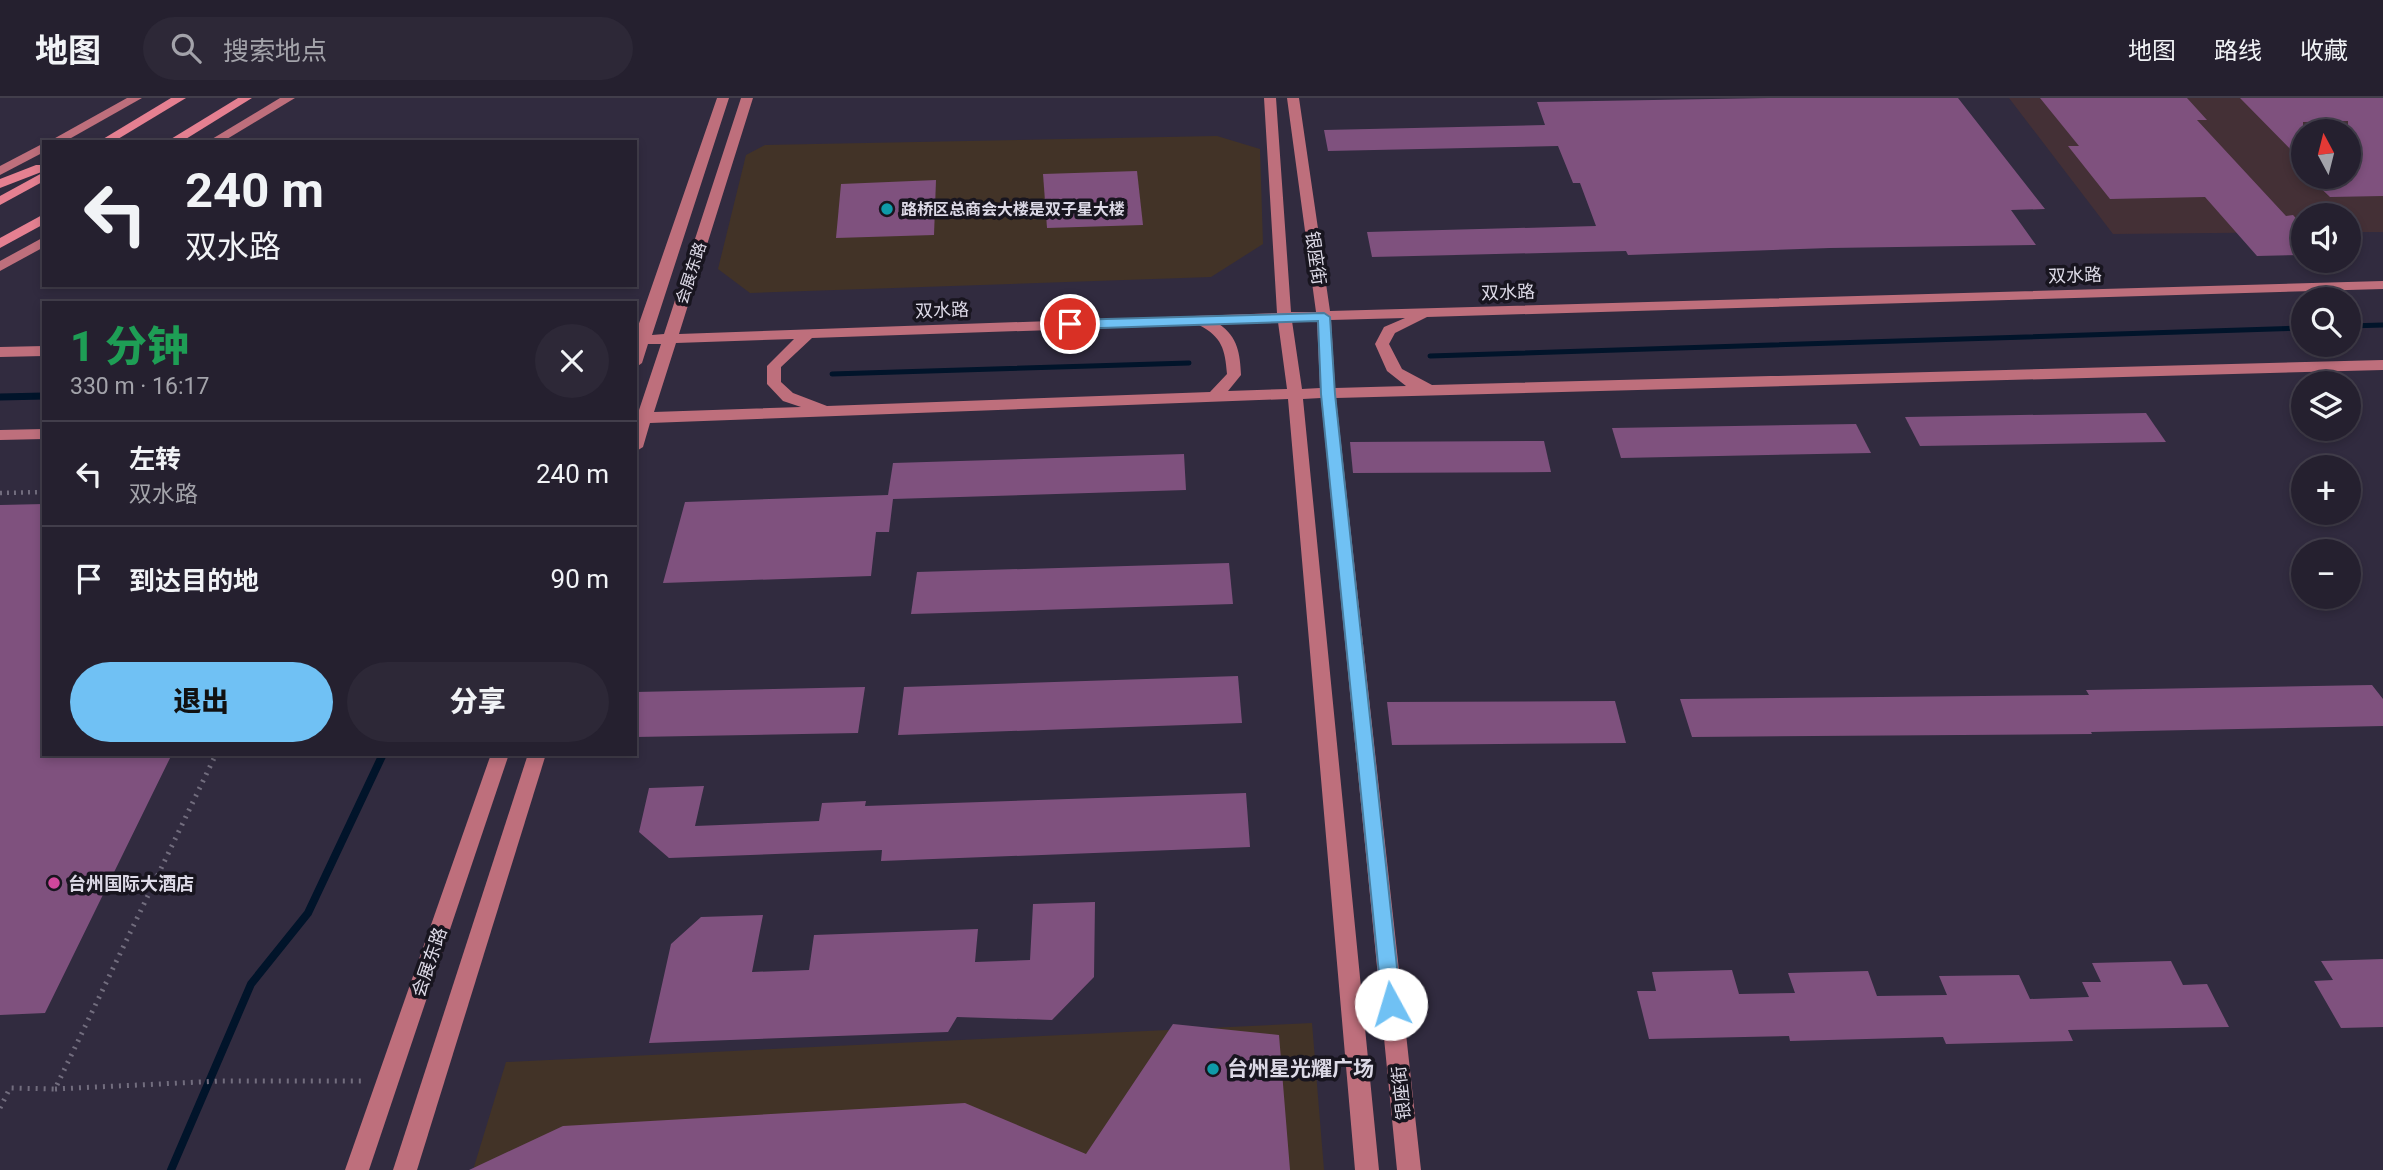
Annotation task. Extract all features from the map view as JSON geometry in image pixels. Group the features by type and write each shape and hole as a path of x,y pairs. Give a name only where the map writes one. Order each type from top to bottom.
{"main road":[{"path":"58,140 136,98"},
{"path":"107,140 180,98"},
{"path":"175,140 246,98"},
{"path":"216,140 289,98"},
{"name":"会展东路","path":"639,340 723,98"},
{"name":"会展东路","path":"637,435 640,417 670,339 747,98"},
{"name":"银座街","path":"1270,98 1284,317 1295,394 1367,1170"},
{"name":"银座街","path":"1293,98 1324,317 1328,394 1409,1170"},
{"path":"0,171 42,148"},
{"path":"0,184 42,167"},
{"path":"0,201 42,177"},
{"path":"0,244 42,219"},
{"path":"0,250 15,235"},
{"path":"0,267 42,242"},
{"name":"双水路","path":"639,340 1284,317 2383,285"},
{"path":"1429,313 1390,330 1382,344 1388,365 1413,384 1435,391"},
{"path":"1202,320 1220,329 1232,343 1234,375 1214,397"},
{"path":"808,334 774,366 774,384 788,397 838,412"},
{"path":"0,352 42,351"},
{"path":"640,417 1295,394 2383,365"},
{"path":"0,435 42,434"},
{"name":"会展东路","path":"357,1170 499,756"},
{"path":"405,1170 536,756"}],"path":[{"path":"0,493 42,492"},
{"path":"55,1089 215,756"},
{"path":"0,1108 10,1088 55,1089 221,1081 388,1081"}],"shaded area":[{"path":"2009,98 2364,98 2383,116 2383,232 2361,232 2361,203 2291,203 2291,232 2113,234"},
{"path":"1217,136 1260,149 1263,244 1211,277 750,293 718,269 746,155 765,145"},
{"path":"1312,1023 1324,1170 473,1170 506,1062"}],"building":[{"path":"1958,98 2045,209 2011,210 2036,245 1628,255 1626,251 1372,257 1367,232 1596,226 1580,183 1573,183 1558,146 1328,151 1324,130 1545,125 1537,102"},
{"path":"2040,98 2187,98 2207,120 2197,120 2286,216 2291,215 2291,255 2257,256 2205,197 2110,199 2068,146 2079,146"},
{"path":"2240,98 2383,98 2383,196 2330,197 2322,189 2361,189 2361,119 2291,119 2291,150"},
{"name":"路桥区总商会大楼是双子星大楼","path":"1137,171 1143,225 1047,228 1043,174"},
{"name":"路桥区总商会大楼是双子星大楼","path":"936,180 934,235 836,238 841,184"},
{"path":"2146,413 2166,442 1920,446 1905,417"},
{"path":"1856,424 1871,453 1621,458 1612,428"},
{"path":"1544,441 1551,472 1353,473 1350,442"},
{"path":"1184,454 1186,490 893,499 889,532 876,532 871,576 663,583 685,502 888,495 893,463"},
{"name":"台州国际大酒店","path":"42,504 42,756 171,756 45,1013 0,1015 0,505"},
{"path":"1229,563 1233,604 911,614 917,572"},
{"path":"1238,676 1242,723 898,735 904,687"},
{"path":"2372,685 2383,699 2383,726 2091,732 2092,734 1692,737 1680,699 2089,695 2086,690"},
{"path":"865,687 858,733 637,737 637,692"},
{"path":"1615,701 1626,743 1392,745 1387,702"},
{"path":"704,786 695,826 819,821 822,803 866,801 865,806 1246,793 1250,847 881,861 882,850 669,858 639,832 649,788"},
{"path":"1095,902 1094,977 1052,1020 957,1017 948,1032 649,1043 671,944 701,917 763,915 752,972 809,970 814,935 978,929 975,962 1030,960 1033,904"},
{"path":"2383,959 2383,1027 2341,1028 2314,981 2333,980 2321,961"},
{"path":"2171,961 2183,985 2207,984 2229,1027 2068,1030 2073,1041 1946,1044 1943,1037 1790,1041 1789,1036 1649,1039 1637,991 1656,991 1652,972 1732,970 1739,994 1795,993 1788,973 1868,971 1877,996 1947,995 1939,976 2019,975 2030,999 2089,997 2082,982 2101,982 2092,963"},
{"name":"台州星光耀广场","path":"1173,1024 1279,1035 1290,1170 469,1170 563,1126 965,1103 1086,1154"}],"waterway":[{"path":"2361,326 2383,325"},
{"path":"1430,356 2291,328"},
{"path":"832,374 1189,363"},
{"path":"0,397 42,396"},
{"path":"171,1170 251,984 308,913 382,756"}],"place":[{"name":"路桥区总商会大楼是双子星大楼","path":"887,209"},
{"name":"台州国际大酒店","path":"54,883"},
{"name":"台州星光耀广场","path":"1213,1069"}],"route":[{"path":"1070,324 1324,317 1328,394 1391,1004"}]}
